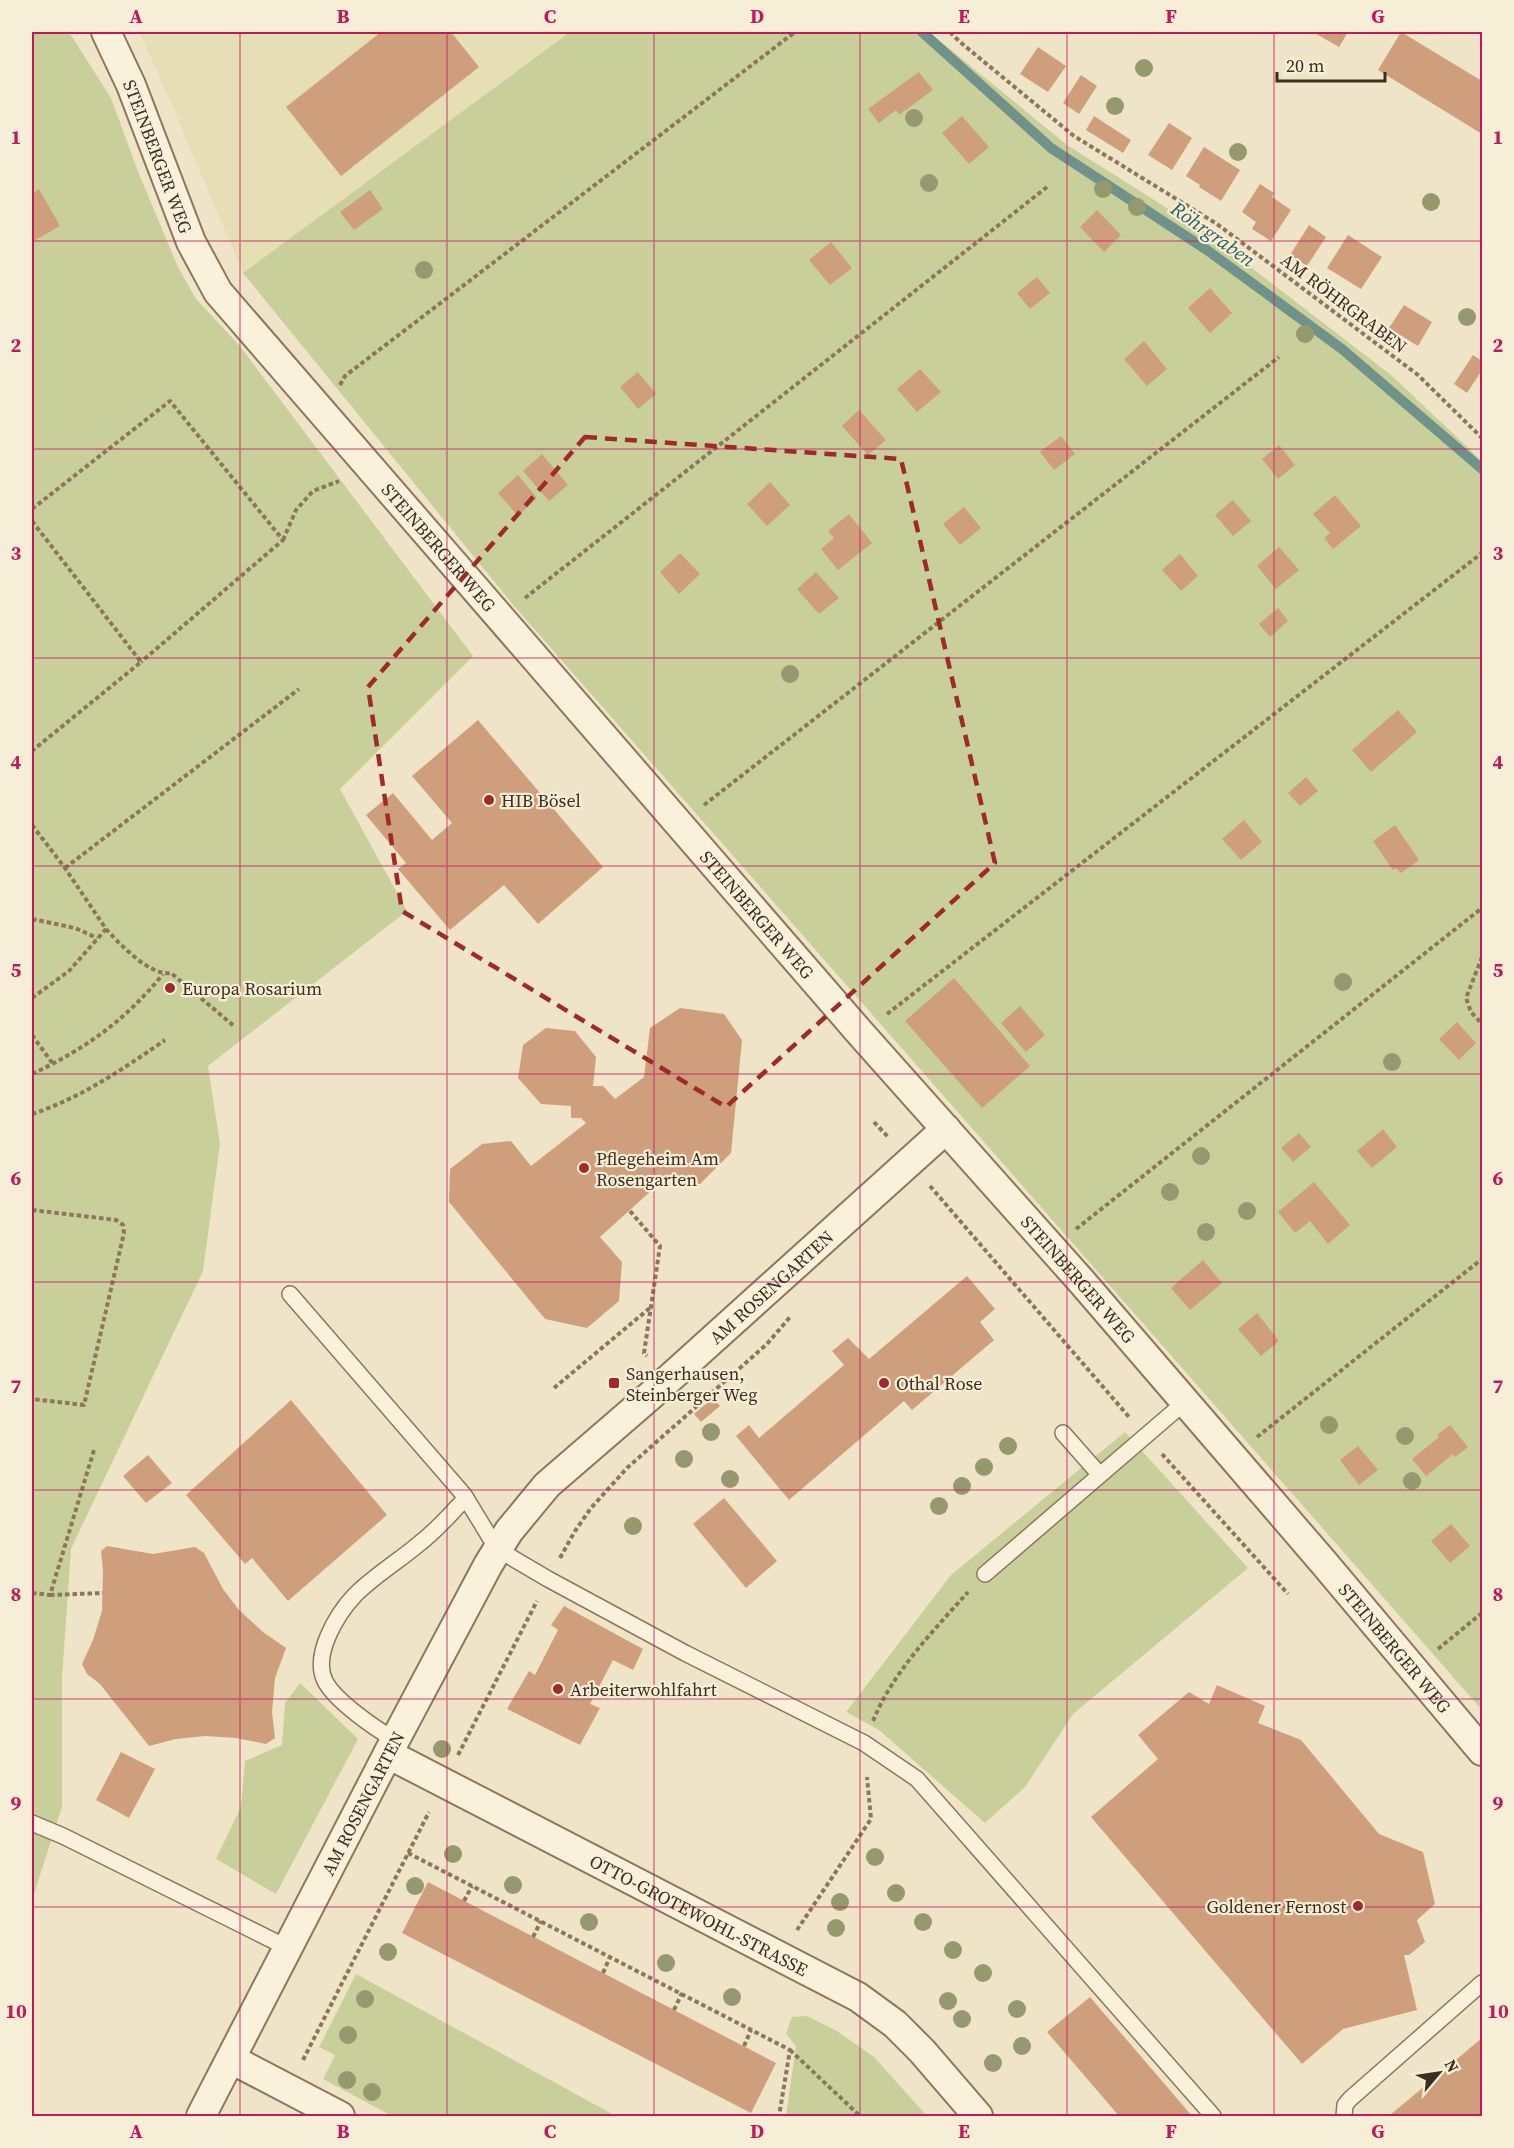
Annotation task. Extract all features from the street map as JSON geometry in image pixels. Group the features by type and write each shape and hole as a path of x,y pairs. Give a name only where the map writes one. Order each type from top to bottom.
{"street":[{"name":"STEINBERGER WEG","path":"105,32 131,85 191,242 218,292 861,1034 1052,1248 1234,1458 1482,1751"},
{"name":"AM ROSENGARTEN","path":"201,2116 497,1549 522,1514 547,1485 650,1396 946,1129"},
{"name":"OTTO-GROTEWOHL-STRASSE","path":"392,1747 443,1784 858,1997 902,2031 978,2116"},
{"path":"231,2059 340,2116"}],"lane":[{"path":"290,1294 466,1498 497,1549 548,1579 696,1658 864,1743 917,1779 1213,2116"},
{"path":"985,1574 1185,1402"},
{"path":"1063,1433 1100,1475"},
{"path":"392,1747 375,1728 331,1690 322,1673 321,1657 326,1641 347,1604 356,1594 422,1542 466,1498"},
{"path":"32,1824 63,1836 288,1948"},
{"path":"1344,2116 1345,2105 1350,2098 1482,1983"}],"path":[{"path":"339,388 345,376 795,32"},
{"name":"AM RÖHRGRABEN","path":"950,32 1074,136 1217,224 1418,375 1482,438"},
{"path":"500,618 1047,187"},
{"path":"710,814 703,805 1279,357"},
{"path":"32,509 170,401 283,540"},
{"path":"32,751 141,662 283,540 296,510 313,492 343,479"},
{"path":"32,521 141,662"},
{"path":"861,1034 1482,553"},
{"path":"64,868 299,689"},
{"path":"32,825 106,929 132,956 163,974 171,973 234,1026"},
{"path":"1052,1248 1482,908"},
{"path":"32,919 75,928 97,938"},
{"path":"32,998 69,971 106,929"},
{"path":"1482,957 1466,998 1472,1012 1482,1024"},
{"path":"32,1074 68,1057 105,1031 145,995 163,974"},
{"path":"32,1035 53,1064"},
{"path":"32,1114 95,1086 165,1040"},
{"path":"930,1186 1146,1436 1288,1594"},
{"path":"32,1210 116,1220 123,1226 124,1233 84,1405 32,1400"},
{"path":"630,1211 660,1246 644,1353 652,1362"},
{"path":"1234,1458 1261,1433 1482,1259"},
{"path":"554,1388 652,1306"},
{"path":"288,2089 548,1579 575,1531 606,1491 674,1426 767,1344 792,1314"},
{"path":"50,1595 94,1450"},
{"path":"32,1593 50,1595 102,1593"},
{"path":"1414,1668 1482,1614"},
{"path":"408,1853 790,2050 860,2116"},
{"path":"464,1901 472,1885"},
{"path":"533,1937 541,1921"},
{"path":"603,1973 611,1957"},
{"path":"674,2010 682,1993"},
{"path":"744,2046 751,2030"},
{"path":"779,2116 790,2050"}],"highlighted area":[{"path":"585,437 901,459 995,863 726,1107 402,911 368,687"}],"shaded area":[{"path":"139,32 570,32 243,273"}],"green space":[{"name":"Europa Rosarium","path":"32,32 69,32 111,98 139,174 178,267 196,299 239,345 473,656 340,789 407,911 208,1066 220,1144 203,1271 71,1549 62,1678 62,1807 32,1900"},
{"path":"570,32 931,32 1067,145 1205,232 1391,375 1482,461 1482,1710 514,606 243,273"},
{"path":"1125,1432 1248,1568 1073,1714 1025,1787 985,1823 879,1730 846,1712 951,1575"},
{"path":"300,1683 358,1739 276,1894 216,1859 241,1807 245,1761 282,1745 285,1703"},
{"path":"356,1974 616,2116 392,2116 323,2079 335,2055 319,2047"},
{"path":"807,2016 837,2031 874,2057 927,2116 786,2116 796,2046 786,2034 792,2017"}],"building":[{"path":"381,32 451,32 479,67 341,176 286,107"},
{"path":"1313,32 1348,32 1339,47"},
{"path":"1401,32 1482,81 1482,134 1378,70"},
{"path":"1038,47 1066,66 1048,92 1020,74"},
{"path":"919,72 933,90 899,115 896,110 879,123 868,109"},
{"path":"1081,75 1097,86 1079,114 1063,103"},
{"path":"962,116 989,147 969,164 942,133"},
{"path":"1094,116 1131,140 1123,153 1086,130"},
{"path":"1169,123 1192,138 1172,170 1148,155"},
{"path":"1204,147 1240,170 1221,201 1186,176"},
{"path":"1260,184 1274,193 1272,197 1291,210 1271,241 1252,229 1256,222 1242,212"},
{"path":"39,189 60,226 32,242 32,193"},
{"path":"370,190 383,209 354,230 340,212"},
{"path":"1097,210 1121,235 1104,252 1080,227"},
{"path":"1309,225 1326,237 1307,266 1290,255"},
{"path":"1348,235 1382,257 1361,289 1327,268"},
{"path":"831,242 852,268 830,285 809,260"},
{"path":"1037,277 1050,293 1030,309 1017,293"},
{"path":"1210,288 1232,313 1210,333 1188,308"},
{"path":"1404,305 1432,322 1418,346 1389,328"},
{"path":"1144,341 1167,369 1147,386 1124,359"},
{"path":"1473,355 1482,361 1482,370 1467,393 1454,384"},
{"path":"920,369 941,392 917,412 897,389"},
{"path":"638,372 656,394 638,409 620,387"},
{"path":"859,410 886,440 868,455 842,426"},
{"path":"1061,436 1075,454 1054,470 1040,452"},
{"path":"1279,445 1295,465 1278,479 1262,459"},
{"path":"542,454 568,485 549,501 523,471"},
{"path":"518,475 537,498 518,516 498,493"},
{"path":"770,482 790,505 767,526 747,504"},
{"path":"1335,495 1361,526 1333,549 1324,538 1330,533 1313,514"},
{"path":"1233,500 1251,521 1233,536 1215,515"},
{"path":"964,507 981,528 960,545 943,524"},
{"path":"849,514 872,543 838,570 821,549 834,538 828,531"},
{"path":"1279,547 1299,570 1276,589 1257,566"},
{"path":"680,553 700,574 679,594 660,572"},
{"path":"1180,554 1198,576 1181,591 1162,570"},
{"path":"816,572 839,598 819,614 797,589"},
{"path":"1278,608 1288,621 1270,637 1259,624"},
{"path":"1398,710 1417,732 1371,772 1352,750"},
{"name":"HIB Bösel","path":"478,720 603,867 538,924 504,885 450,930 398,869 406,863 366,815 393,793 432,840 452,823 412,776"},
{"path":"1306,777 1318,791 1300,806 1288,793"},
{"path":"1244,820 1262,842 1241,860 1222,839"},
{"path":"1395,825 1419,860 1401,873 1396,868 1393,870 1373,841"},
{"path":"954,978 1030,1066 982,1108 905,1021"},
{"path":"1020,1006 1045,1035 1026,1052 1001,1023"},
{"name":"Pflegeheim Am Rosengarten","path":"680,1008 724,1014 742,1040 731,1153 700,1184 663,1180 600,1237 622,1262 619,1301 587,1328 545,1319 449,1202 450,1169 482,1144 511,1141 531,1166 586,1123 581,1118 571,1118 571,1106 541,1104 518,1078 523,1045 546,1028 575,1031 596,1057 593,1086 603,1086 615,1099 644,1077 650,1028"},
{"path":"1457,1022 1476,1043 1459,1060 1439,1039"},
{"path":"1383,1129 1397,1147 1372,1168 1357,1151"},
{"path":"1299,1133 1311,1147 1293,1162 1281,1148"},
{"path":"1314,1182 1350,1225 1328,1244 1310,1221 1295,1233 1278,1212"},
{"path":"1203,1260 1222,1283 1190,1310 1171,1288"},
{"name":"Othal Rose","path":"967,1276 995,1309 980,1322 994,1340 912,1410 904,1401 789,1500 736,1436 749,1425 759,1438 844,1365 832,1351 848,1338 869,1359"},
{"path":"1257,1313 1279,1341 1261,1356 1238,1329"},
{"path":"713,1398 720,1406 701,1422 694,1414"},
{"path":"291,1400 387,1515 288,1601 252,1558 245,1564 186,1495"},
{"path":"1450,1425 1468,1447 1455,1457 1453,1454 1426,1476 1412,1459"},
{"path":"1358,1446 1378,1470 1359,1485 1340,1460"},
{"path":"148,1455 172,1483 146,1503 123,1476"},
{"path":"724,1498 777,1561 746,1588 693,1524"},
{"path":"1451,1524 1470,1546 1450,1563 1431,1541"},
{"path":"107,1546 153,1554 195,1547 204,1553 223,1589 239,1610 263,1632 286,1648 275,1678 272,1712 275,1738 266,1744 236,1738 205,1736 176,1739 149,1746 100,1684 87,1674 82,1664 93,1640 102,1611 101,1551"},
{"name":"Arbeiterwohlfahrt","path":"564,1606 643,1649 633,1670 613,1660 590,1704 600,1708 580,1745 507,1709 529,1671 535,1675 558,1630 551,1625"},
{"path":"1217,1685 1265,1706 1258,1723 1301,1740 1379,1834 1423,1852 1435,1904 1417,1920 1425,1942 1409,1955 1404,1955 1417,2010 1343,2029 1302,2064 1091,1817 1158,1759 1138,1735 1189,1692 1209,1704"},
{"path":"121,1752 155,1769 129,1818 96,1800"},
{"path":"428,1882 776,2063 751,2113 402,1933"},
{"path":"1090,1997 1192,2116 1119,2116 1047,2032"},
{"path":"1482,2038 1482,2116 1389,2116"}],"waterway":[{"name":"Röhrgraben","path":"922,32 1051,148 1207,250 1342,349 1482,469"}],"place":[{"name":"HIB Bösel","path":"489,800"},
{"name":"Europa Rosarium","path":"170,988"},
{"name":"Pflegeheim Am Rosengarten","path":"584,1168"},
{"name":"Sangerhausen, Steinberger Weg","path":"614,1383"},
{"name":"Othal Rose","path":"884,1383"},
{"name":"Arbeiterwohlfahrt","path":"558,1689"},
{"name":"Goldener Fernost","path":"1358,1906"}]}
